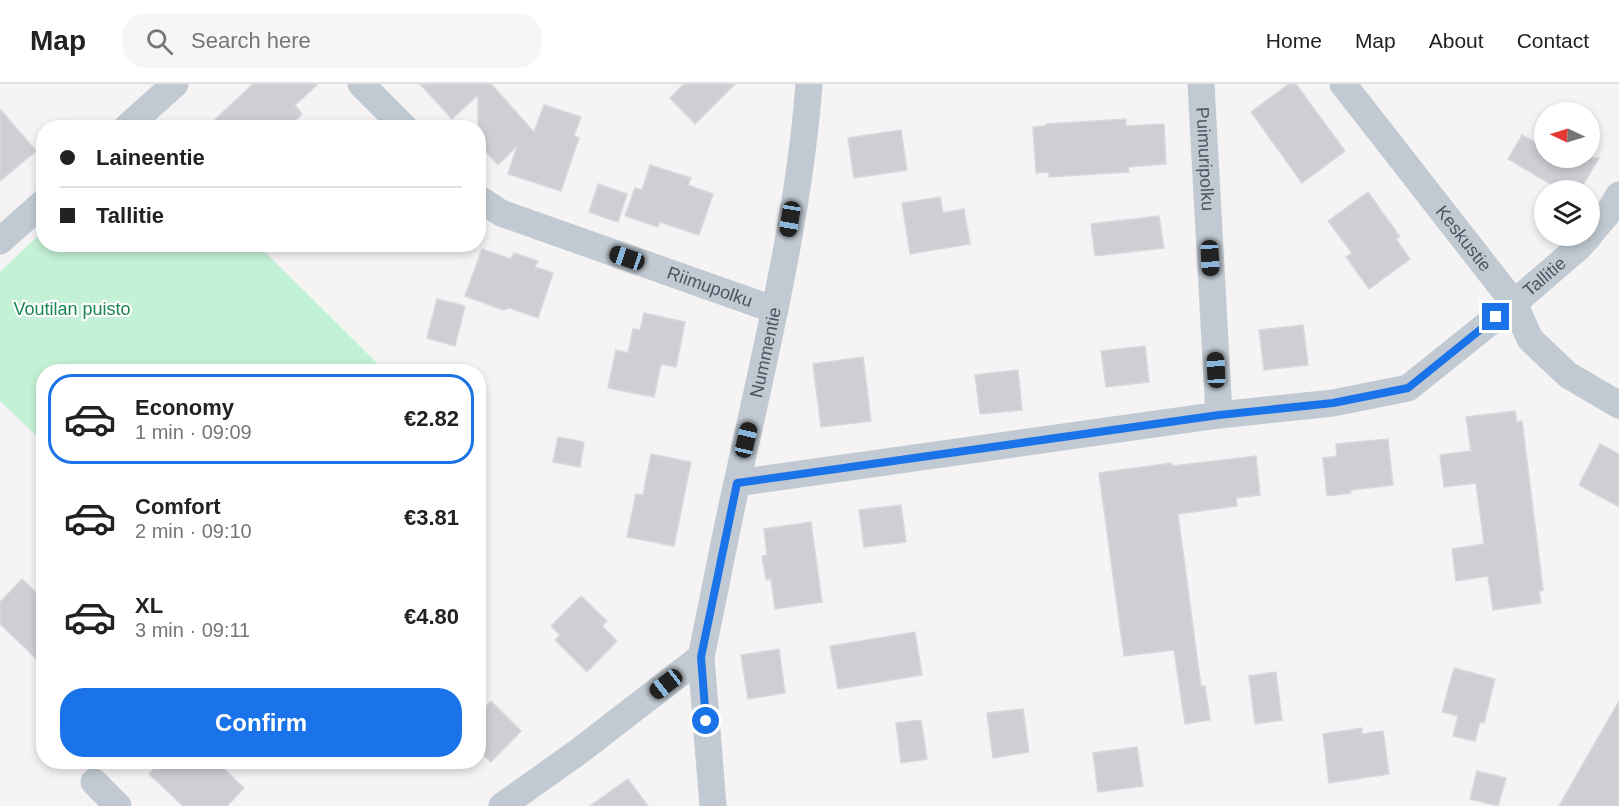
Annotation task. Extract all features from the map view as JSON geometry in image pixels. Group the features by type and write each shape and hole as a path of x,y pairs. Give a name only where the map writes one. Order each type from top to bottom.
{"street":[{"path":"135,120 175,84"},
{"path":"361,84 397,120"},
{"name":"Nummentie","path":"713,806 701,657 775,310 806,127 809,84"},
{"name":"Puimuripolku","path":"1201,84 1219,415"},
{"name":"Keskustie","path":"1343,84 1514,303 1530,339 1568,375 1619,405"},
{"name":"Tallitie","path":"1600,223 1619,195"},
{"name":"Riimupolku","path":"486,203 501,213 775,310"},
{"path":"0,241 36,209"},
{"name":"Tallitie","path":"737,483 1219,415 1333,403 1408,388 1581,246"},
{"path":"502,806 578,752 701,657"},
{"path":"94,782 118,806"}],"green space":[{"name":"Voutilan puisto","path":"36,238 36,252 265,252 378,364 36,364 36,435 0,401 0,272"}],"building":[{"path":"253,84 318,84 295,105 302,114 296,120 215,120"},
{"path":"420,84 491,84 534,132 544,105 581,117 574,136 579,138 561,191 508,174 517,146 498,165 486,152 486,120 478,120 478,95 452,119"},
{"path":"684,84 735,84 695,124 670,98"},
{"path":"1289,84 1296,84 1345,151 1302,183 1251,112"},
{"path":"0,109 36,151 0,181"},
{"path":"1126,119 1126,126 1164,124 1166,164 1128,167 1129,172 1049,177 1049,172 1036,173 1033,127 1046,126 1046,124"},
{"path":"901,130 907,170 854,178 848,138"},
{"path":"1522,135 1534,142 1534,168 1593,168 1586,180 1544,180 1508,159"},
{"path":"650,165 691,178 688,185 713,194 699,235 660,222 658,227 625,216 635,188 642,190"},
{"path":"598,184 627,194 618,222 589,212"},
{"path":"1368,192 1400,237 1396,239 1410,259 1369,289 1346,257 1352,253 1328,221"},
{"path":"940,197 943,213 964,209 970,244 910,254 902,203"},
{"path":"1159,216 1164,248 1095,256 1091,224"},
{"path":"486,250 511,259 514,253 538,261 535,267 553,273 538,318 510,308 503,310 465,296 481,252"},
{"path":"437,299 465,306 455,346 427,338"},
{"path":"644,313 685,322 676,367 661,364 654,397 608,388 616,350 628,353 633,329 640,330"},
{"path":"1303,325 1308,365 1264,370 1259,330"},
{"path":"1145,346 1149,382 1106,387 1101,351"},
{"path":"863,357 871,421 821,427 813,364"},
{"path":"1018,370 1022,410 980,414 975,375"},
{"path":"1515,411 1517,422 1522,421 1543,590 1539,591 1541,603 1493,610 1488,576 1456,581 1452,549 1484,544 1476,483 1444,487 1440,455 1471,451 1466,417"},
{"path":"558,437 584,442 580,467 553,462"},
{"path":"1388,439 1393,485 1350,490 1351,493 1327,496 1323,458 1337,456 1336,444"},
{"path":"1600,444 1619,454 1619,507 1579,485"},
{"path":"651,454 691,462 674,546 627,537 636,494 643,495"},
{"path":"1256,456 1260,495 1236,498 1237,506 1178,514 1201,686 1205,686 1210,720 1185,724 1174,650 1124,656 1099,473 1171,463 1172,466"},
{"path":"901,505 906,542 864,547 859,510"},
{"path":"811,522 822,602 775,609 771,579 766,580 762,556 767,555 764,529"},
{"path":"22,579 36,592 36,658 0,624 0,602"},
{"path":"581,596 607,621 602,626 617,641 587,672 555,640 560,635 551,626"},
{"path":"915,632 922,675 838,689 830,646"},
{"path":"779,649 785,693 748,699 741,655"},
{"path":"1454,668 1495,679 1484,723 1480,722 1475,741 1453,736 1458,716 1442,712"},
{"path":"1276,672 1282,720 1255,724 1249,676"},
{"path":"491,701 521,731 491,762 486,757 486,706"},
{"path":"1619,701 1619,806 1559,806"},
{"path":"1023,709 1029,752 993,758 987,713"},
{"path":"921,720 927,759 901,763 896,723"},
{"path":"1362,728 1362,734 1383,731 1389,774 1329,783 1323,734"},
{"path":"1137,747 1143,786 1098,792 1093,753"},
{"path":"154,769 224,769 244,788 227,806 183,806 149,774"},
{"path":"1477,771 1506,778 1498,806 1470,799"},
{"path":"628,779 648,806 590,806"}],"route":[{"path":"706,721 701,657 737,483 1219,415 1333,403 1408,388 1496,317"}]}
